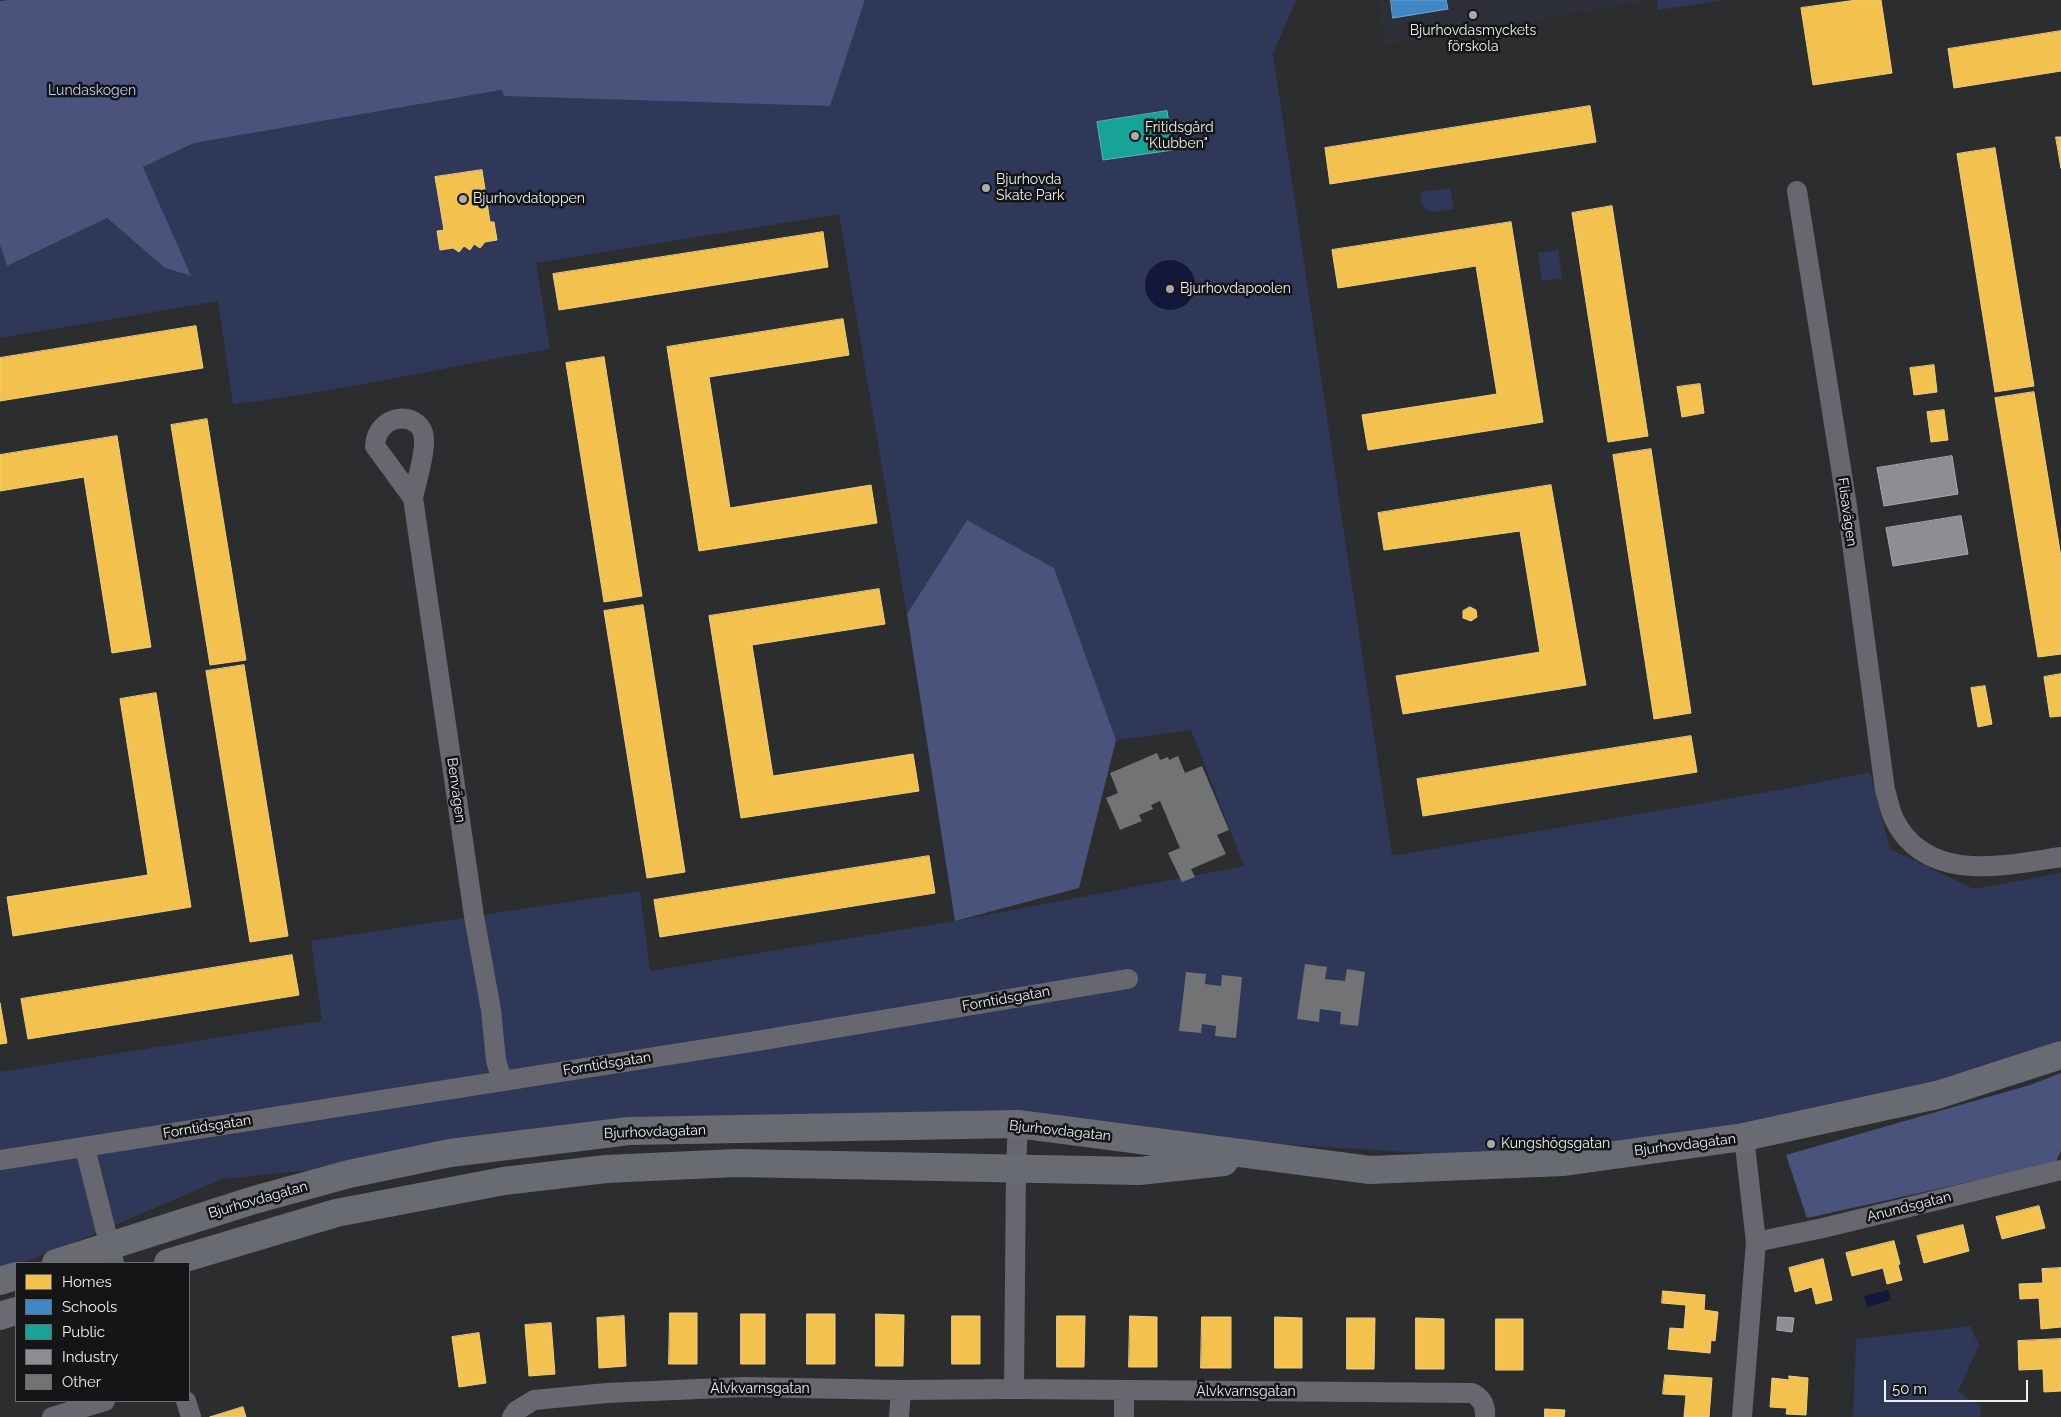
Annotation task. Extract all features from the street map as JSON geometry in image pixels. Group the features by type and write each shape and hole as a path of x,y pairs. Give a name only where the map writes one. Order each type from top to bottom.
{"main road":[{"name":"Bjurhovdagatan","path":"62,1262 112,1254 254,1200 349,1174 450,1152 555,1138 629,1131 1018,1124 1370,1170 1564,1162 1744,1138 1937,1095 2061,1055"},
{"name":"Bjurhovdagatan","path":"171,1262 336,1213 504,1181 606,1169 736,1164 1140,1170 1270,1157"},
{"path":"0,1281 15,1276"},
{"path":"0,1316 15,1311"}],"street":[{"name":"Flisavägen","path":"1797,191 1847,506 1885,790 1894,819 1918,849 1945,862 1972,867 1998,867 2061,857"},
{"name":"Benvägen","path":"413,498 474,916 491,1010 496,1060 502,1081"},
{"name":"Forntidsgatan","path":"0,1160 748,1043 1128,979"},
{"path":"1014,1389 1018,1124"},
{"path":"1742,1417 1756,1242 1744,1138"},
{"path":"85,1148 101,1219 112,1254"},
{"name":"Anundsgatan","path":"1756,1242 1823,1228 2061,1170"},
{"name":"Älvkvarnsgatan","path":"512,1417 516,1410 534,1400 607,1393 744,1388 1472,1393 1478,1396 1486,1408 1485,1417"},
{"path":"898,1417 901,1390"},
{"path":"1124,1391 1124,1417"},
{"path":"52,1417 78,1413 103,1402"},
{"path":"186,1402 191,1417"}],"shaded area":[{"path":"865,0 1296,0 1273,54 1392,856 1791,788 1870,772 1890,849 1974,889 2061,873 2061,1040 1956,1080 1733,1126 1520,1156 1472,1156 1278,1144 1018,1121 470,1137 310,1170 222,1179 47,1254 22,1262 15,1262 15,1264 0,1269 0,1072 322,1021 311,941 640,891 650,971 955,921 1244,866 1191,730 1116,740 1054,568 967,520 907,614 839,214 536,263 550,349 273,399 233,404 218,301 0,338 0,245 7,266 107,218 165,268 190,276 143,167 194,143 502,90 830,106"},
{"name":"Bjurhovdasmyckets förskola","path":"1378,0 1639,0 1639,3 1385,44"},
{"path":"1657,0 1724,0 1658,10"},
{"path":"1450,188 1454,209 1436,212 1424,208 1421,202 1421,192"},
{"path":"1558,250 1562,278 1542,281 1538,253"},
{"name":"Bjurhovdapoolen","path":"1170,260 1184,264 1191,271 1195,285 1191,299 1184,306 1170,310 1156,306 1149,299 1145,285 1149,271 1156,264"},
{"path":"1888,1290 1891,1300 1867,1307 1864,1296"},
{"path":"1970,1326 1979,1346 1958,1391 1981,1407 1980,1417 1853,1417 1856,1339"}],"green space":[{"name":"Lundaskogen","path":"865,0 830,106 504,96 502,90 194,143 143,167 191,276 165,268 107,218 7,266 0,245 0,1"},
{"path":"967,520 1054,568 1116,740 1079,888 955,921 907,614"},
{"path":"2061,1073 2061,1151 2055,1163 1807,1218 1786,1155 2030,1085"}],"building: Homes":[{"path":"1857,0 1881,0 1892,73 1813,85 1801,8"},
{"path":"2061,31 2061,71 1954,88 1948,49"},
{"path":"1590,106 1596,142 1330,184 1325,148"},
{"path":"2056,137 2061,137 2061,168"},
{"path":"1995,148 2034,386 1995,392 1957,154"},
{"name":"Bjurhovdatoppen","path":"482,170 490,222 494,222 497,240 485,242 480,248 474,244 470,250 464,246 459,252 453,248 440,250 437,231 444,230 435,177"},
{"path":"1612,206 1648,436 1608,442 1572,213"},
{"path":"1511,222 1543,422 1368,450 1362,415 1497,394 1476,266 1338,288 1332,250"},
{"path":"823,232 828,267 559,310 553,274"},
{"path":"843,319 849,355 709,377 730,508 871,485 877,523 699,551 667,347"},
{"path":"196,326 203,368 0,401 0,358"},
{"path":"604,357 642,596 604,602 566,363"},
{"path":"1934,365 1937,392 1914,395 1910,368"},
{"path":"1700,384 1704,413 1682,417 1677,387"},
{"path":"2034,392 2061,557 2061,654 2038,657 1995,398"},
{"path":"1944,410 1948,440 1931,442 1927,412"},
{"path":"207,419 246,660 210,665 171,425"},
{"path":"117,436 151,647 112,653 84,477 0,491 0,455"},
{"path":"1651,449 1691,713 1654,719 1613,455"},
{"path":"1551,485 1586,685 1403,714 1396,676 1540,652 1520,531 1384,550 1378,513"},
{"path":"879,589 885,624 752,645 773,776 913,754 919,791 741,818 709,616"},
{"path":"643,605 685,872 647,878 604,611"},
{"path":"1470,607 1476,610 1477,617 1471,621 1463,618 1463,611"},
{"path":"244,665 288,936 250,942 206,671"},
{"path":"2061,674 2061,716 2050,717 2044,677"},
{"path":"1985,686 1992,724 1978,727 1971,688"},
{"path":"156,693 191,907 13,936 7,897 148,875 120,699"},
{"path":"1691,736 1697,772 1423,816 1417,779"},
{"path":"929,856 935,893 660,937 654,900"},
{"path":"292,955 299,995 28,1039 21,999"},
{"path":"0,1003 7,1043 0,1044"},
{"path":"2039,1206 2045,1228 2002,1239 1996,1217"},
{"path":"1963,1225 1969,1251 1924,1263 1917,1236"},
{"path":"1894,1241 1902,1280 1887,1284 1883,1268 1852,1276 1846,1253"},
{"path":"1823,1259 1832,1300 1816,1304 1812,1287 1795,1292 1789,1268"},
{"path":"2061,1268 2061,1327 2041,1329 2039,1298 2020,1299 2019,1284 2043,1283 2042,1269"},
{"path":"1663,1291 1705,1295 1704,1310 1718,1312 1715,1341 1711,1340 1710,1353 1668,1349 1670,1328 1684,1329 1686,1305 1662,1303"},
{"path":"670,1313 697,1313 697,1364 669,1364"},
{"path":"741,1314 765,1314 765,1364 741,1364"},
{"path":"807,1314 835,1314 835,1364 807,1364"},
{"path":"876,1314 904,1315 903,1366 876,1366"},
{"path":"624,1316 626,1366 599,1368 597,1318"},
{"path":"952,1316 980,1316 980,1364 952,1364"},
{"path":"1057,1316 1085,1316 1084,1367 1057,1367"},
{"path":"1130,1316 1157,1317 1157,1367 1129,1367"},
{"path":"1202,1317 1231,1317 1231,1368 1201,1368"},
{"path":"1275,1317 1302,1318 1302,1368 1275,1368"},
{"path":"1347,1318 1375,1318 1374,1369 1347,1369"},
{"path":"1416,1318 1444,1319 1444,1369 1416,1369"},
{"path":"1496,1319 1523,1319 1523,1370 1496,1370"},
{"path":"551,1323 555,1374 529,1376 525,1325"},
{"path":"479,1333 486,1383 459,1387 452,1337"},
{"path":"2061,1339 2061,1391 2044,1392 2043,1369 2019,1370 2018,1341"},
{"path":"1665,1375 1712,1378 1709,1417 1684,1417 1686,1395 1663,1394"},
{"path":"1789,1376 1808,1378 1806,1415 1786,1414 1787,1408 1770,1407 1772,1378 1789,1380"},
{"path":"243,1407 246,1417 210,1417"},
{"path":"1545,1409 1565,1410 1564,1417 1545,1417"}],"building: Schools":[{"path":"1391,0 1446,0 1448,9 1393,18"}],"building: Public":[{"name":"Fritidsgård \"Klubben\"","path":"1167,111 1173,150 1103,160 1097,122"}],"building: Industry":[{"path":"1952,456 1958,494 1884,506 1877,468"},
{"path":"1961,516 1968,554 1893,566 1886,528"},
{"path":"1778,1317 1794,1318 1792,1332 1777,1330"}],"building: Other":[{"path":"1157,753 1160,760 1168,757 1169,760 1178,756 1185,773 1202,766 1229,830 1217,835 1226,854 1191,869 1195,877 1182,882 1168,853 1180,848 1160,801 1151,805 1153,809 1139,815 1142,821 1120,830 1106,798 1118,793 1110,773"},
{"path":"1305,964 1327,967 1325,979 1345,981 1347,969 1365,972 1358,1026 1340,1024 1341,1012 1320,1009 1319,1022 1297,1019"},
{"path":"1186,972 1206,974 1205,984 1221,986 1222,975 1242,977 1236,1038 1215,1036 1216,1026 1202,1024 1201,1033 1179,1031"}],"place":[{"name":"Bjurhovdasmyckets förskola","path":"1473,15"},
{"name":"Fritidsgård \"Klubben\"","path":"1135,136"},
{"name":"Bjurhovda Skate Park","path":"986,188"},
{"name":"Bjurhovdatoppen","path":"463,199"},
{"name":"Bjurhovdapoolen","path":"1170,289"},
{"name":"Kungshögsgatan","path":"1491,1144"}]}
